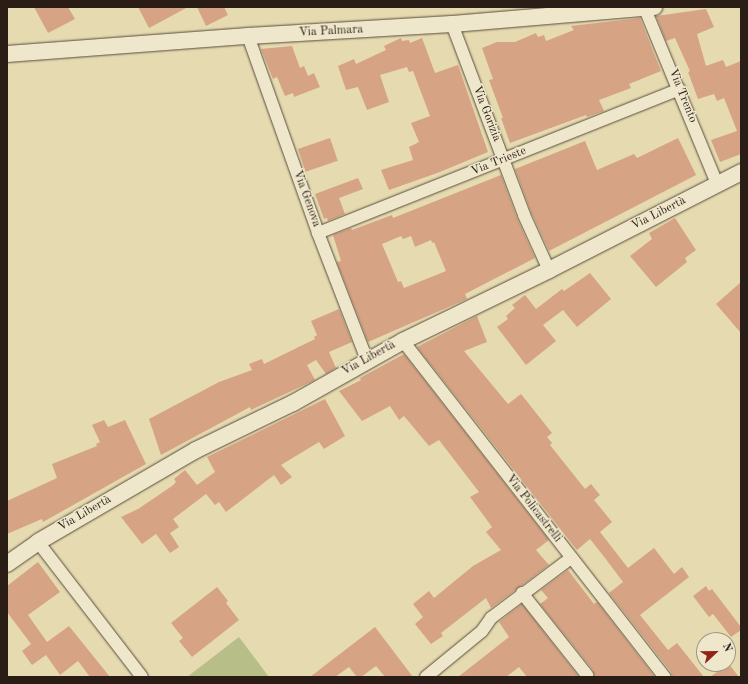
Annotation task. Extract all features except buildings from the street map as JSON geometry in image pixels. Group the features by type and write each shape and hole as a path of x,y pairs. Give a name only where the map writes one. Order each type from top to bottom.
{"street":[{"name":"Via Palmara","path":"7,54 248,36 452,24 650,8"},
{"name":"Via Trento","path":"650,8 679,89 717,184"},
{"name":"Via Gorizia","path":"452,24 524,215 549,270"},
{"name":"Via Genova","path":"248,36 318,233 367,360"},
{"name":"Via Trieste","path":"318,233 679,89"},
{"name":"Via Libertà","path":"7,564 38,542 196,450 293,402 403,341 549,270 741,172"},
{"name":"Via Policastrelli","path":"403,341 665,677"},
{"path":"38,542 142,677"},
{"path":"426,677 482,631 491,618 522,593 571,558"},
{"path":"522,593 587,675"}],"green space":[{"path":"239,637 269,677 187,677"}]}
